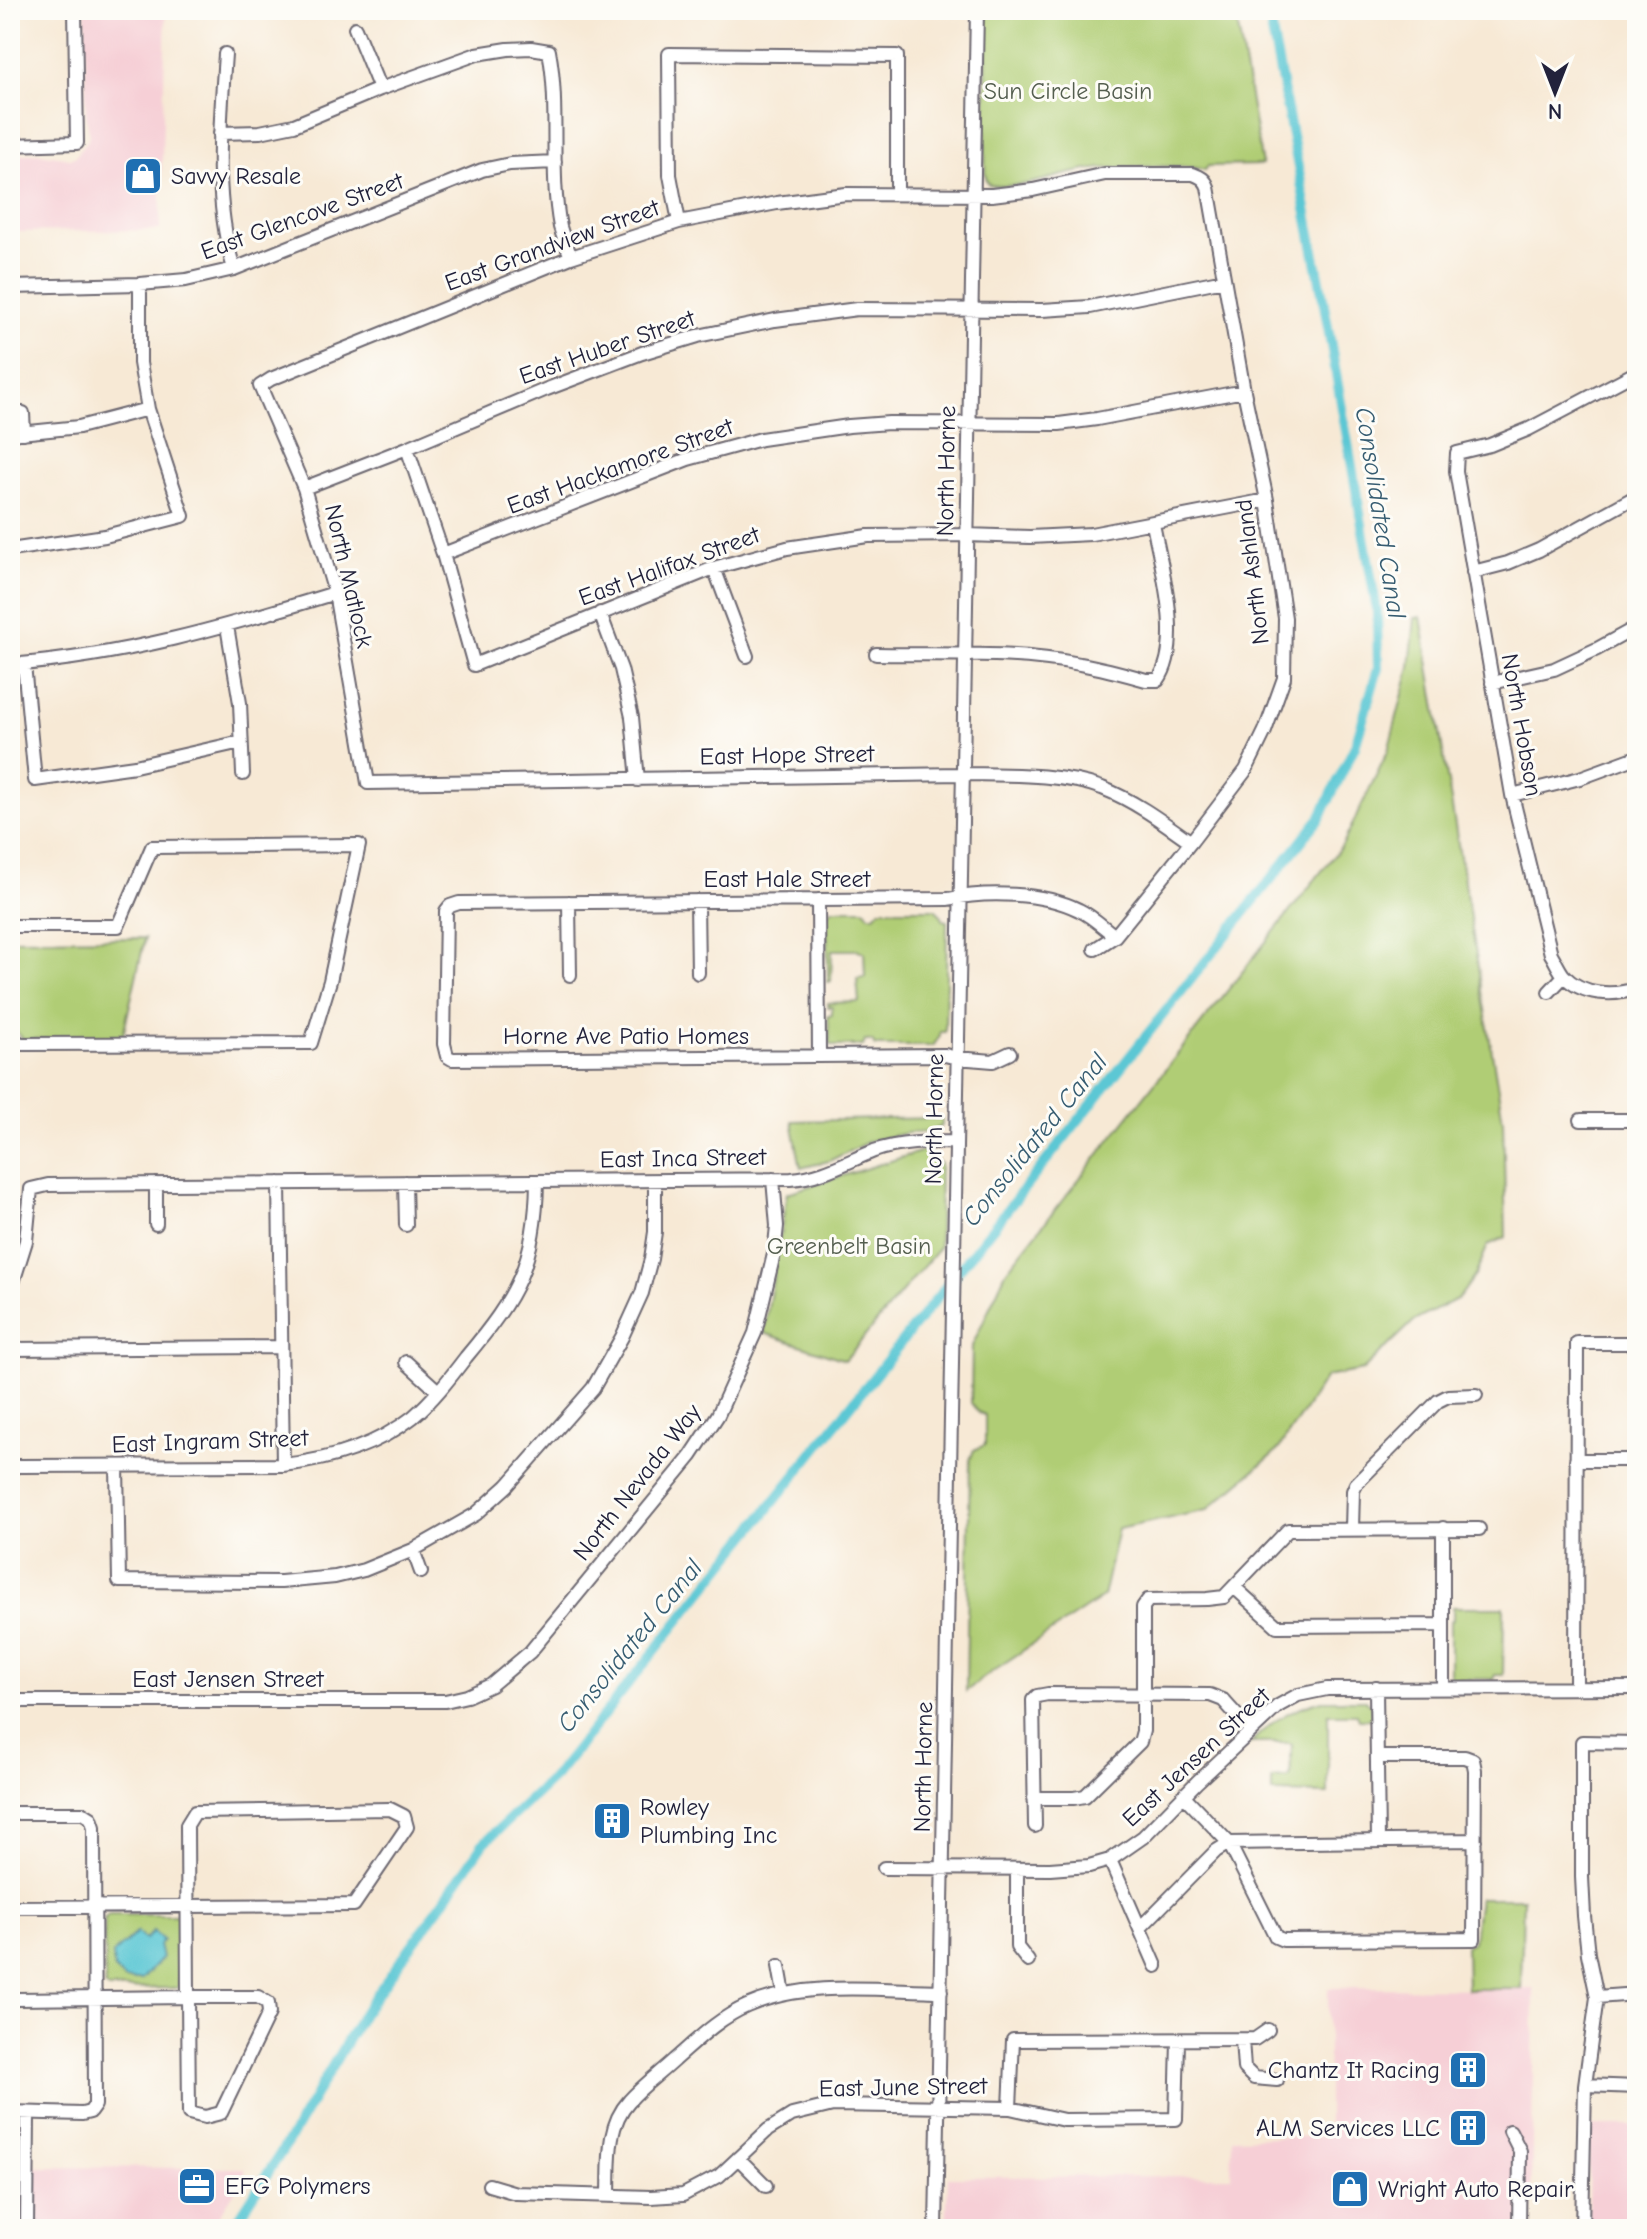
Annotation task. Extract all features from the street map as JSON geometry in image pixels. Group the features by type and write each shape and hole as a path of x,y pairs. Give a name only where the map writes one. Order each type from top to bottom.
{"street":[{"path":"10,145 77,143 75,10"},
{"name":"North Horne","path":"936,2229 977,10"},
{"path":"355,28 380,89"},
{"path":"220,133 260,132 294,125 380,89 477,54 531,48 549,51 555,80 556,199 561,231 571,257"},
{"path":"225,54 220,133 221,201 225,240 234,269"},
{"path":"679,222 670,175 669,54 897,56 897,194"},
{"name":"East Glencove Street","path":"10,287 140,284 186,280 234,269 482,170 510,164 555,162"},
{"name":"East Grandview Street","path":"260,386 571,257 679,222 777,203 846,194 974,195 1033,190 1105,174 1193,174 1205,180"},
{"name":"North Ashland","path":"1095,949 1115,936 1246,770 1265,731 1284,678 1285,618 1267,500 1205,180"},
{"name":"East Huber Street","path":"304,488 547,389 642,353 698,336 775,320 857,309 1042,310 1090,307 1224,280"},
{"path":"10,550 105,536 183,516 148,409 140,363 140,284"},
{"name":"North Hobson","path":"1564,976 1551,954 1512,795 1456,471 1457,453 1490,445 1529,429 1637,372"},
{"name":"North Matlock","path":"260,386 304,488 335,593 368,783"},
{"name":"East Hackamore Street","path":"443,554 688,459 761,439 849,426 1059,424 1244,391"},
{"path":"10,434 79,427 148,409"},
{"path":"23,413 24,433"},
{"path":"407,448 443,554"},
{"path":"1473,572 1508,563 1539,550 1637,496"},
{"name":"East Halifax Street","path":"443,554 474,665 714,568 787,548 868,536 1030,537 1091,534 1267,500"},
{"path":"876,654 1042,659 1079,663 1146,680 1158,680 1169,646 1169,605 1153,524"},
{"path":"714,568 747,656"},
{"path":"10,665 82,658 160,643 335,593"},
{"path":"600,613 621,669 630,705 638,780"},
{"path":"227,626 240,703 243,774"},
{"path":"1492,683 1554,669 1637,627"},
{"path":"24,664 35,780 135,766 241,742"},
{"path":"1512,795 1580,778 1637,757"},
{"name":"East Hope Street","path":"368,783 961,774 1043,776 1100,788 1147,810 1191,842"},
{"path":"10,926 118,926 152,847 359,845 330,981 311,1043 21,1044 10,1037"},
{"name":"East Hale Street","path":"450,906 459,903 948,899 970,894 1036,897 1079,910 1115,936"},
{"path":"818,900 819,1056"},
{"path":"697,901 698,973"},
{"path":"569,902 570,975"},
{"name":"Horne Ave Patio Homes","path":"450,906 445,918 444,1044 447,1056 452,1059 945,1055 993,1061 1010,1053"},
{"path":"1549,992 1564,976 1586,990 1610,994 1637,988"},
{"path":"1581,1120 1637,1120"},
{"name":"East Inca Street","path":"10,1292 26,1241 31,1189 48,1185 803,1178 819,1175 891,1146 955,1142"},
{"name":"North Nevada Way","path":"445,1701 467,1696 491,1685 530,1652 691,1456 718,1415 755,1333 774,1254 777,1226 773,1179"},
{"name":"East Ingram Street","path":"10,1468 283,1465 307,1463 370,1443 413,1417 438,1391 492,1325 516,1289 534,1234 537,1181"},
{"path":"117,1466 119,1581 311,1580 364,1570 413,1550 476,1514 507,1486 593,1388 642,1293 655,1232 655,1181"},
{"path":"405,1182 406,1225"},
{"path":"279,1183 283,1465"},
{"path":"156,1184 156,1224"},
{"path":"1576,1688 1577,1343 1637,1343"},
{"path":"10,1349 281,1347"},
{"path":"406,1362 438,1391"},
{"path":"1352,1529 1356,1484 1438,1401 1448,1396 1476,1395"},
{"path":"1576,1460 1637,1460"},
{"path":"1443,1528 1443,1688"},
{"path":"1034,1798 1085,1796 1140,1742 1143,1731 1143,1607 1148,1600 1224,1597 1288,1530 1479,1529"},
{"path":"413,1550 421,1572"},
{"path":"1234,1587 1277,1626 1443,1625"},
{"path":"1376,1688 1378,1841"},
{"name":"East Jensen Street","path":"884,1868 1017,1870 1071,1868 1110,1860 1143,1837 1278,1706 1298,1695 1327,1689 1637,1688"},
{"path":"1035,1826 1033,1700 1037,1696 1210,1695 1223,1700 1251,1731"},
{"name":"East Jensen Street","path":"10,1701 445,1701"},
{"path":"1582,2229 1585,2085 1597,1997 1588,1954 1583,1903 1582,1742 1637,1743"},
{"path":"1184,1796 1229,1843 1276,1937 1283,1940 1474,1939 1473,1760 1465,1757 1378,1757"},
{"path":"10,1907 187,1907 354,1905 407,1827 404,1816 390,1809 195,1812 187,1825 187,1907 188,1997 189,2113 205,2117 221,2113 269,2013 268,2003 258,1997 188,1997 16,1999 10,2001"},
{"path":"10,1813 83,1813 91,1818 94,1827 95,1998 95,2105 90,2112 10,2112"},
{"path":"1141,1927 1216,1851 1229,1843 1475,1840"},
{"path":"1110,1860 1156,1966"},
{"path":"1017,1870 1017,1947 1028,1961"},
{"path":"779,1966 784,1994"},
{"path":"609,2194 610,2144 616,2122 627,2102 714,2025 747,2006 784,1994 836,1990 941,1991"},
{"path":"1597,1997 1637,1994"},
{"path":"1010,2108 1013,2040 1242,2040 1255,2039 1268,2030"},
{"path":"1242,2040 1244,2068 1254,2078 1277,2080"},
{"name":"East June Street","path":"489,2185 516,2193 683,2195 719,2176 768,2130 792,2115 833,2105 1010,2108 1064,2120 1176,2119 1178,2041"},
{"path":"1585,2085 1637,2087"},
{"path":"27,2229 28,2113"},
{"path":"1510,2131 1520,2151 1519,2229"},
{"path":"738,2158 766,2186"}],"shaded area":[{"path":"85,10 166,10 160,230 10,232 10,155 39,153 70,158 75,157 88,140"},
{"path":"1328,1988 1534,1989 1531,2229 946,2229 948,2177 1231,2176 1232,2138 1328,2136"},
{"path":"1589,2126 1637,2126 1637,2229 1588,2229"},
{"path":"10,2167 245,2168 245,2175 211,2229 10,2229"}],"green space":[{"name":"Sun Circle Basin","path":"987,10 1235,10 1262,165 1208,166 1205,170 1163,166 1107,168 1025,184 990,185 985,173"},
{"path":"1421,617 1503,1120 1506,1237 1488,1245 1476,1274 1459,1298 1414,1321 1363,1370 1326,1377 1278,1450 1207,1510 1118,1529 1103,1597 966,1691 970,1460 974,1450 985,1445 985,1415 971,1403 972,1346 1006,1272 1343,844 1388,751 1410,667 1415,618"},
{"path":"832,909 865,909 869,915 874,915 880,909 935,909 947,921 945,1032 940,1032 933,1046 875,1046 872,1041 865,1041 863,1046 830,1044 828,1016 832,1015 832,1007 828,1007 828,1003 859,1002 857,978 865,977 864,952 832,950 831,981 828,982 827,914"},
{"path":"145,938 122,1039 23,1039 10,1025 10,939"},
{"path":"939,1118 942,1126 931,1132 872,1140 829,1161 801,1168 792,1121"},
{"name":"Greenbelt Basin","path":"926,1150 940,1164 939,1248 845,1360 764,1333 787,1193"},
{"path":"1453,1607 1504,1607 1503,1675 1495,1675 1493,1679 1452,1679 1450,1621 1453,1620"},
{"path":"1322,1700 1366,1700 1371,1706 1372,1719 1359,1719 1357,1714 1328,1714 1328,1794 1272,1793 1272,1779 1290,1778 1292,1745 1250,1743 1283,1716"},
{"path":"1479,1898 1523,1898 1521,1989 1467,1989 1466,1946 1473,1942"},
{"path":"108,1915 176,1915 179,1918 177,1988 108,1989 105,1986 104,1919"}],"water":[{"path":"153,1931 163,1940 159,1945 162,1958 142,1980 125,1980 114,1969 113,1954 137,1932 145,1940"}],"waterway":[{"name":"Consolidated Canal","path":"232,2229 289,2140 364,2012 482,1845 555,1776 1320,818 1355,746 1378,669 1377,611 1321,287 1268,10"}],"place":[{"name":"Savvy Resale","path":"143,176"},
{"name":"Rowley Plumbing Inc","path":"612,1821"},
{"name":"Chantz It Racing","path":"1468,2070"},
{"name":"ALM Services LLC","path":"1468,2128"},
{"name":"EFG Polymers","path":"197,2186"},
{"name":"Wright Auto Repair","path":"1350,2189"}]}
